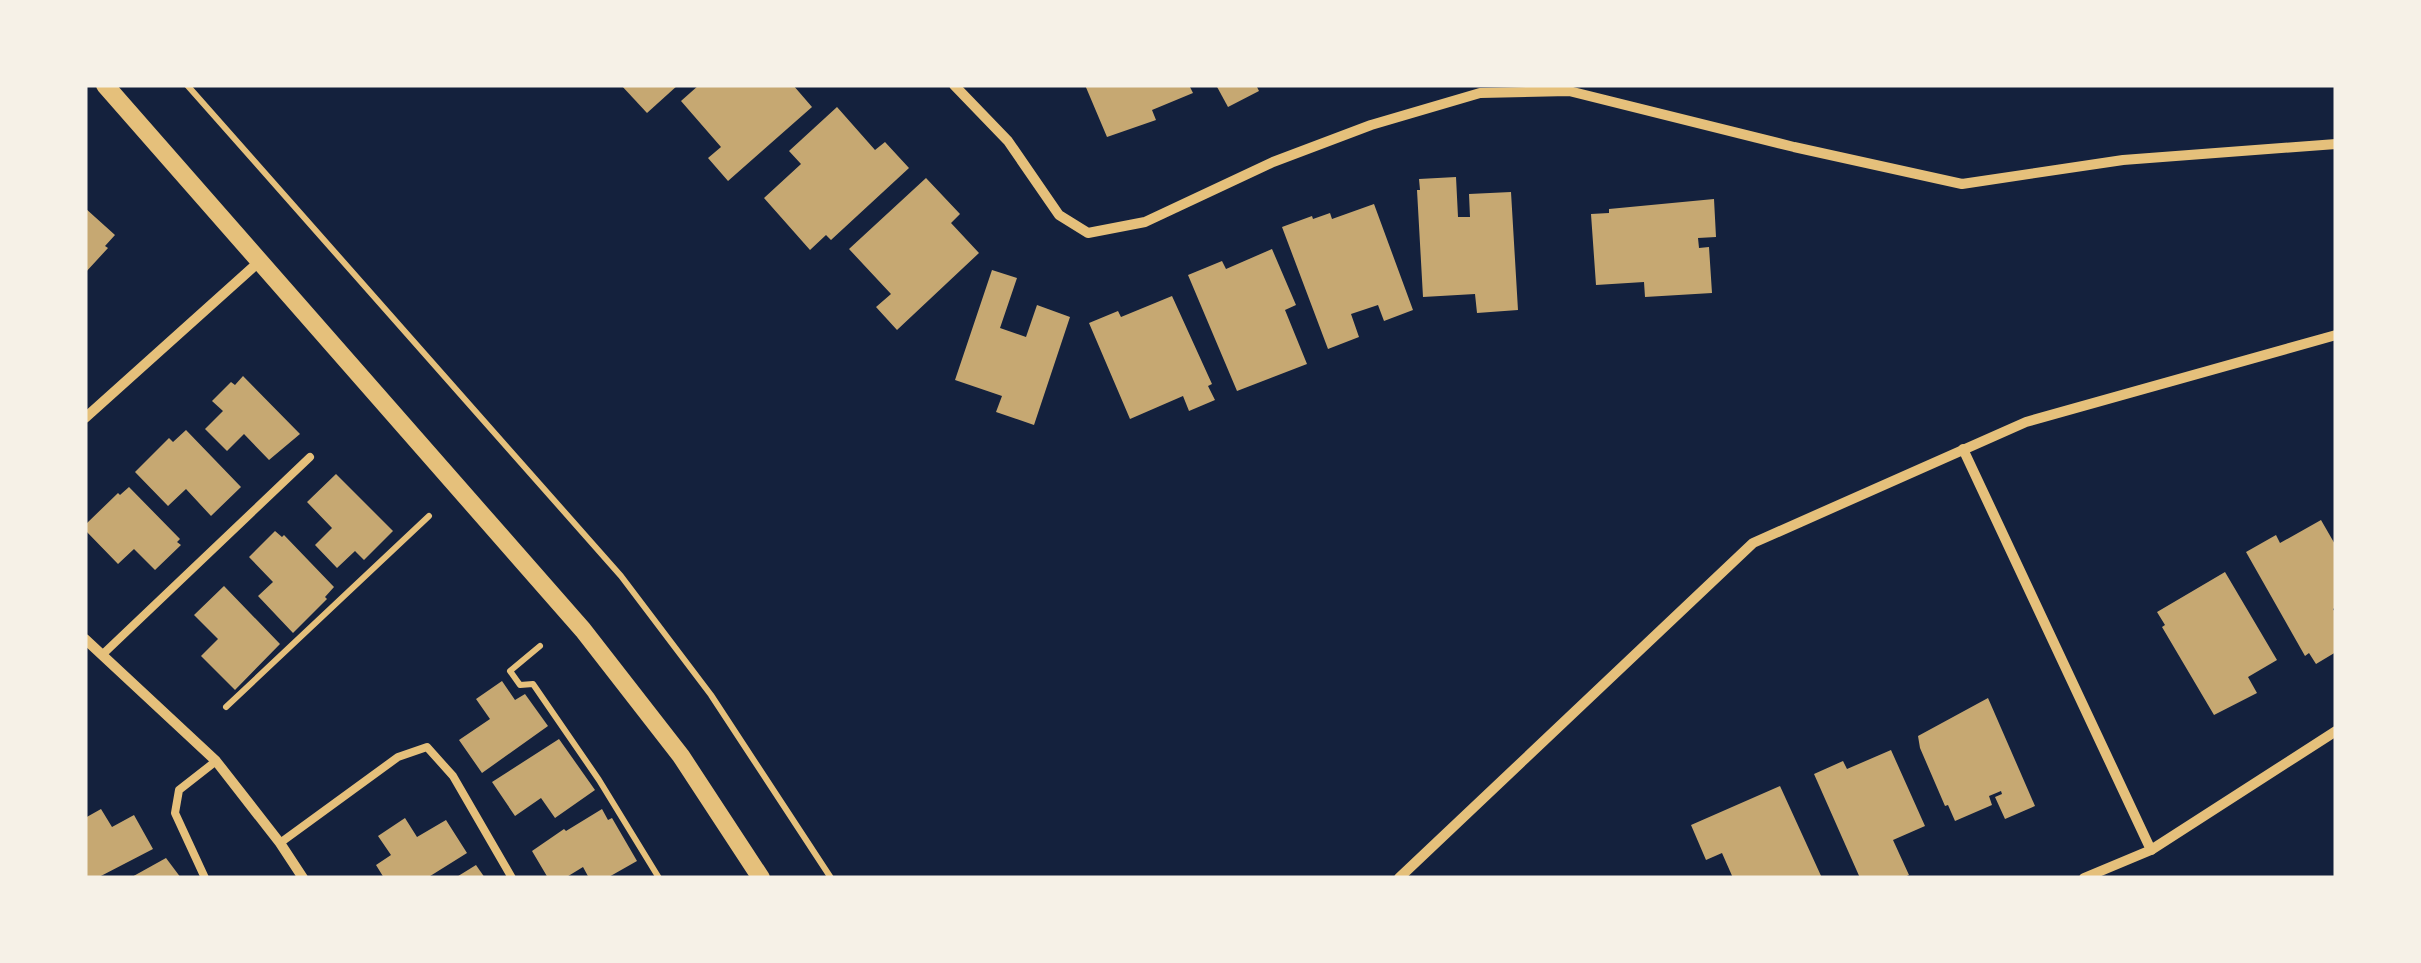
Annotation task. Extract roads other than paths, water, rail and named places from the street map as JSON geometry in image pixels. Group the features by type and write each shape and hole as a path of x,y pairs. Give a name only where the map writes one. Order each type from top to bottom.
{"street":[{"path":"105,85 583,630 680,756 761,878"},
{"path":"954,85 1008,140 1059,215 1088,234 1145,222 1273,162 1371,125 1480,93 1534,88 1569,91 1794,148 1962,184 2124,160 2336,144"},
{"path":"85,418 261,260"},
{"path":"1399,878 1753,543 2026,422 2336,335"},
{"path":"1963,450 2151,850"},
{"path":"85,639 216,761 303,878"},
{"path":"2084,878 2151,850 2336,730"}],"lane":[{"path":"102,655 310,457"},
{"path":"280,843 398,757 426,747 453,776 512,878"},
{"path":"206,878 175,813 179,790 216,761"}]}
